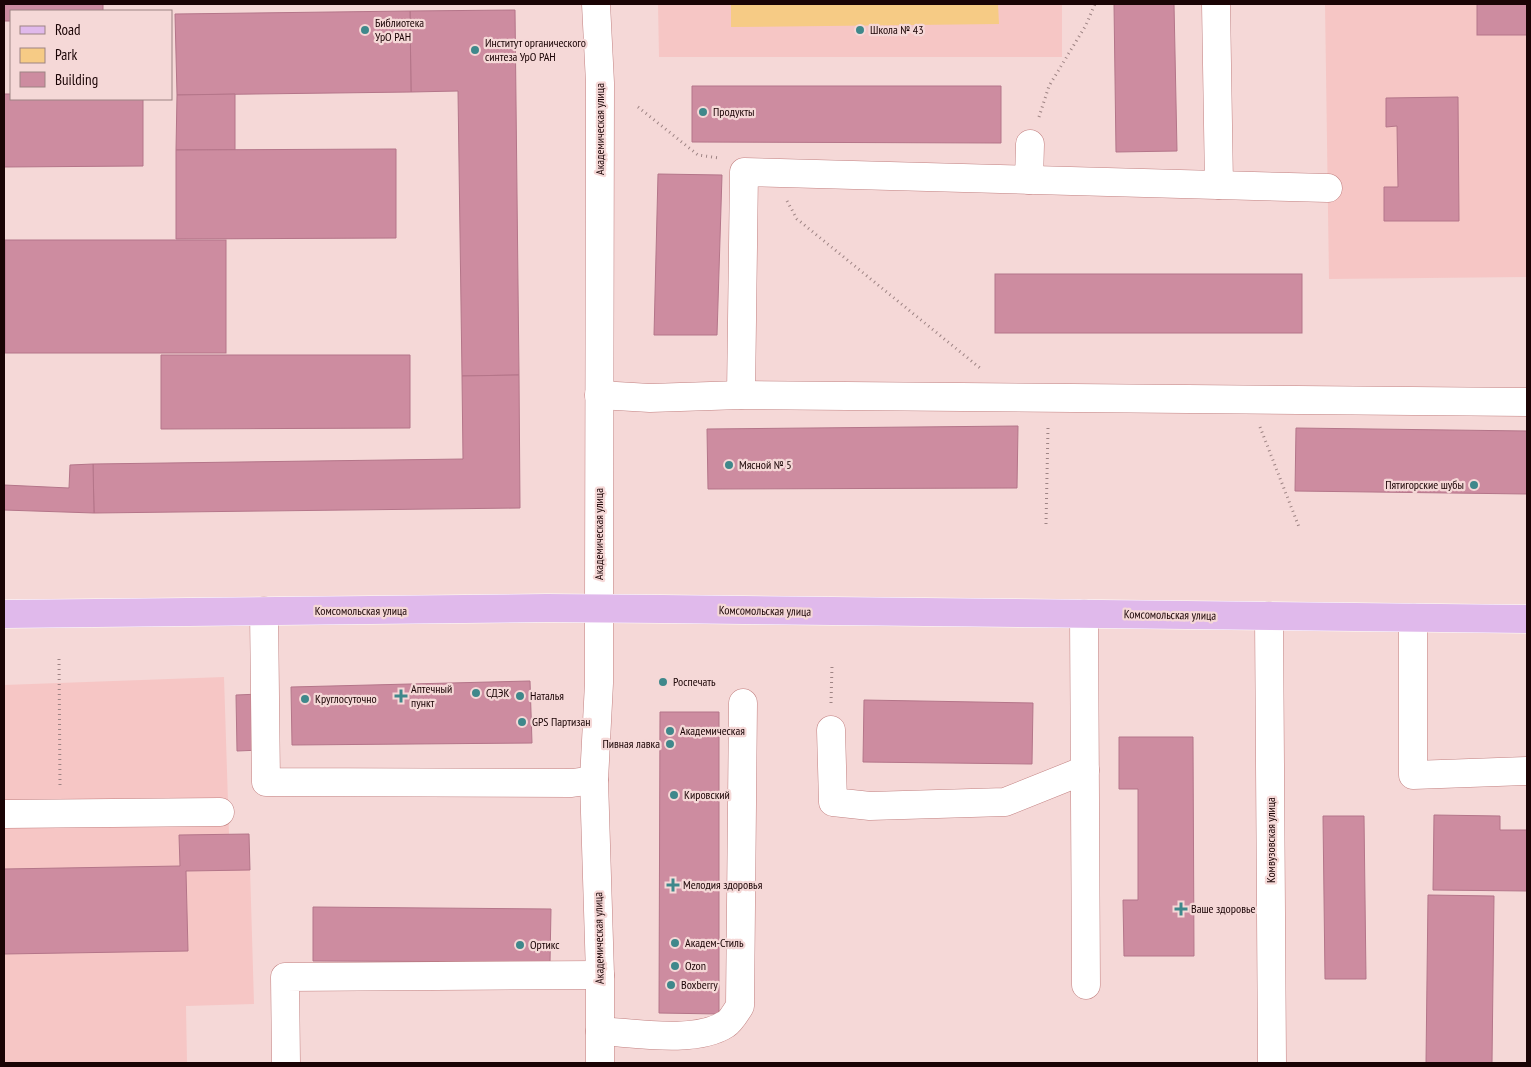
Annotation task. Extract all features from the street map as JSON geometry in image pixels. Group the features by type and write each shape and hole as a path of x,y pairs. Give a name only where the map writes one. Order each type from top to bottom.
{"main road":[{"name":"Комсомольская улица","path":"4,614 600,609 1527,619"}],"street":[{"name":"Академическая улица","path":"596,4 600,83 600,609 599,683 594,780 600,975 600,1063"},
{"path":"1216,4 1219,186"},
{"path":"1029,180 1030,144"},
{"path":"741,395 744,172 1328,188"},
{"path":"599,395 650,398 741,395 1527,402"},
{"path":"264,611 266,782 572,783 594,780"},
{"path":"1084,614 1086,985"},
{"name":"Комвузовская улица","path":"1269,616 1272,1063"},
{"path":"1413,618 1414,775 1527,771"},
{"path":"600,1031 679,1036 701,1034 726,1024 740,1006 743,702"},
{"path":"831,730 833,802 870,806 1005,802 1085,770"},
{"path":"4,814 220,812"},
{"path":"286,1063 285,977 600,975"}],"path":[{"path":"1030,144 1049,86 1086,25 1096,4"},
{"path":"638,108 698,155 722,159"},
{"path":"771,173 797,219 984,371"},
{"path":"1046,524 1049,398"},
{"path":"1250,400 1299,527"},
{"path":"58,659 59,814"},
{"path":"831,730 832,666"}],"shaded area":[{"name":"Школа № 43","path":"658,4 1062,4 1062,57 659,57"},
{"path":"1325,4 1527,4 1527,277 1329,279"},
{"path":"224,677 229,834 249,834 254,1004 186,1006 187,1063 4,1063 4,685"}],"green space":[{"path":"731,4 998,4 999,24 731,27"}],"building":[{"path":"4,4 103,4 103,10 10,10 10,21 4,21"},
{"path":"1114,4 1174,4 1177,151 1116,152"},
{"path":"1477,4 1527,4 1527,35 1477,35"},
{"path":"515,10 519,375 462,376 458,91 411,92 410,11"},
{"path":"410,11 411,92 177,95 175,14"},
{"path":"692,86 1001,86 1001,143 692,142"},
{"path":"4,94 10,94 10,100 143,100 143,166 4,167"},
{"path":"235,94 235,150 176,150 177,95"},
{"path":"1458,97 1459,221 1384,221 1384,187 1398,187 1397,126 1386,127 1386,98"},
{"path":"396,149 396,238 176,239 176,150"},
{"path":"658,174 722,175 717,335 654,335"},
{"path":"5,240 226,240 226,353 5,353"},
{"path":"995,274 1302,274 1302,333 995,333"},
{"path":"161,355 410,355 410,428 161,429"},
{"path":"519,375 520,508 94,513 93,464 463,459 462,376"},
{"path":"1018,426 1017,488 708,489 707,429"},
{"path":"1296,428 1527,431 1527,494 1295,491"},
{"path":"93,464 94,513 4,510 4,485 69,488 70,465"},
{"path":"530,681 532,743 292,745 291,687"},
{"path":"260,694 262,750 237,751 236,695"},
{"path":"864,700 1033,703 1032,764 863,762"},
{"path":"660,712 719,712 719,1014 659,1013"},
{"path":"1119,737 1193,737 1194,956 1124,956 1123,900 1138,900 1138,789 1119,789"},
{"path":"1434,815 1500,816 1500,830 1527,830 1527,891 1433,890"},
{"path":"1323,816 1364,816 1366,979 1325,979"},
{"path":"249,834 250,870 186,871 188,951 4,954 4,869 180,866 179,835"},
{"path":"1428,895 1494,896 1492,1063 1426,1063"},
{"path":"313,907 551,909 550,962 313,961"}],"place":[{"name":"Библиотека УрО РАН","path":"365,30"},
{"name":"Школа № 43","path":"860,30"},
{"name":"Институт органического синтеза УрО РАН","path":"475,50"},
{"name":"Продукты","path":"703,112"},
{"name":"Мясной № 5","path":"729,465"},
{"name":"Пятигорские шубы","path":"1474,485"},
{"name":"Роспечать","path":"663,682"},
{"name":"СДЭК","path":"476,693"},
{"name":"Аптечный пункт","path":"401,696"},
{"name":"Наталья","path":"520,696"},
{"name":"Круглосуточно","path":"305,699"},
{"name":"GPS Партизан","path":"522,722"},
{"name":"Академическая","path":"670,731"},
{"name":"Пивная лавка","path":"670,744"},
{"name":"Кировский","path":"674,795"},
{"name":"Мелодия здоровья","path":"673,885"},
{"name":"Ваше здоровье","path":"1181,909"},
{"name":"Академ-Стиль","path":"675,943"},
{"name":"Ортикс","path":"520,945"},
{"name":"Ozon","path":"675,966"},
{"name":"Boxberry","path":"671,985"}]}
